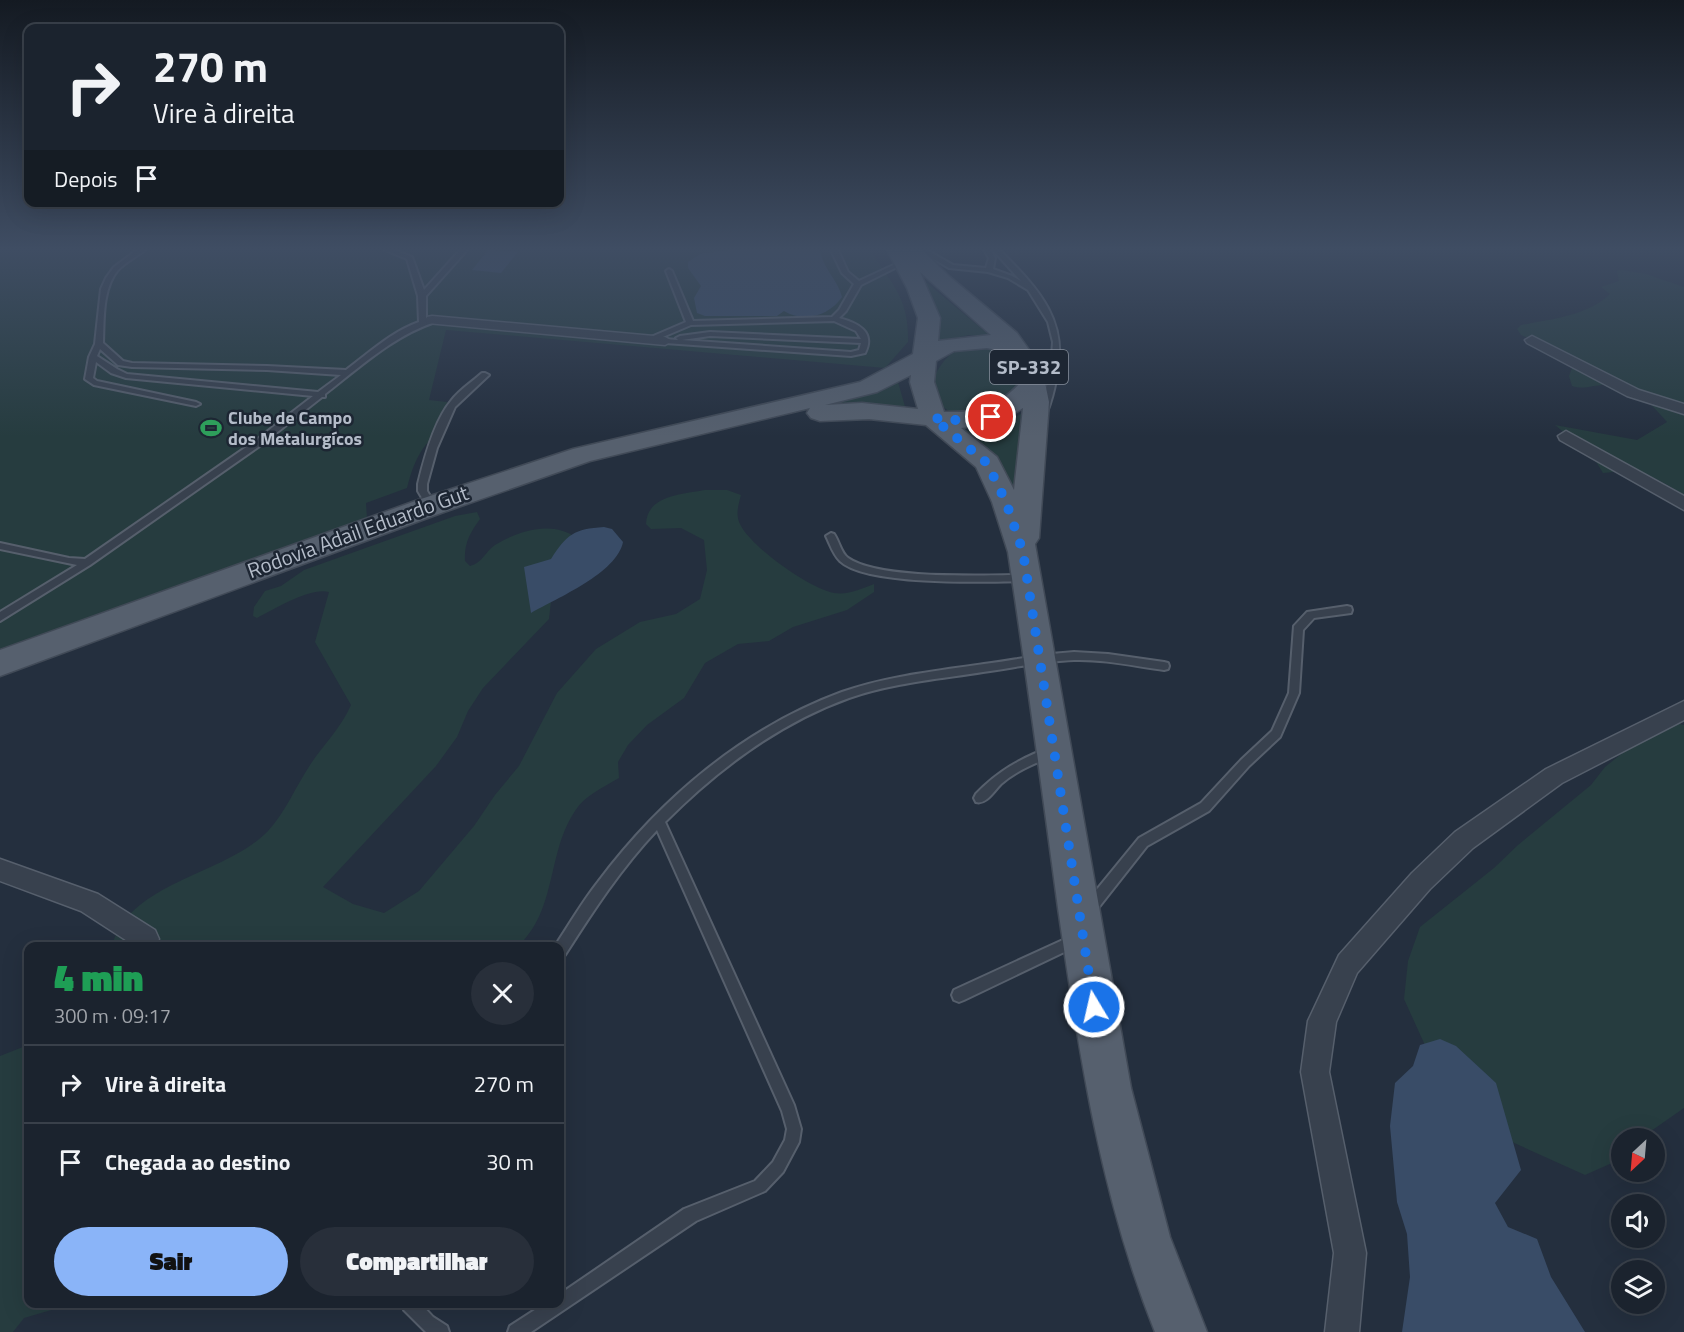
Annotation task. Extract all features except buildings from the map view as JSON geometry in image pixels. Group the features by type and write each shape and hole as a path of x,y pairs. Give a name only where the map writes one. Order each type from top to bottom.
{"main road":[{"path":"927,312 929,318 923,393 933,418 967,421 991,417 1014,405 1034,383"},
{"name":"SP-332","path":"980,312 994,323 1016,347 1026,361 1034,383 1025,565"},
{"path":"925,358 940,349 962,342 987,341 1016,347"},
{"name":"Rodovia Adail Eduardo Gut","path":"0,663 431,506 582,455 868,387 925,358"},
{"name":"Rodovia Adail Eduardo Gut","path":"723,422 843,411 933,418"},
{"name":"SP-332","path":"933,418 987,463 1006,502 1025,565 1098,1031 1124,1161 1165,1296 1181,1332"}],"street":[{"path":"427,321 665,341"},
{"path":"1532,340 1633,393 1684,409"},
{"path":"1566,436 1684,504"},
{"path":"1342,1332 1350,1253 1315,1072 1316,1050 1322,1021 1348,964 1421,881 1464,840 1554,776 1684,710"},
{"path":"0,870 89,902 146,939"}],"lane":[{"path":"102,312 99,344 88,373 89,379 94,383 196,404"},
{"path":"0,617 87,562 258,443 385,344 427,321 425,312"},
{"path":"686,312 690,323"},
{"path":"834,319 841,312"},
{"path":"1032,441 1049,395 1056,347 1050,321 1045,312"},
{"path":"648,340 690,323 834,319 856,326 865,341 862,351 851,354 665,341"},
{"path":"665,341 710,334 865,341"},
{"path":"99,344 121,363 132,365 244,367 350,373"},
{"path":"93,357 114,372 126,376 322,394"},
{"path":"431,506 422,489 423,480 441,423 452,404 485,375"},
{"path":"831,536 844,560 862,568 952,578 1025,565"},
{"path":"0,546 69,561 87,562"},
{"path":"959,995 1082,928 1143,842 1205,807 1245,763 1276,734 1294,693 1298,628 1311,615 1347,610"},
{"path":"564,945 602,885 659,821 693,788 769,732 846,695 919,678 1041,660 1090,657 1164,666"},
{"path":"980,798 1000,776 1021,764 1055,751"},
{"path":"564,1300 690,1215 760,1186 778,1167 792,1142 794,1129 789,1110 659,821"},
{"path":"414,1308 428,1323 441,1332"},
{"path":"516,1332 552,1308"}],"green space":[{"name":"Clube de Campo dos Metalurgícos","path":"0,312 905,312 908,342 885,368 446,330 429,400 447,402 445,425 430,439 420,453 407,488 366,503 367,518 356,533 0,665"},
{"path":"935,312 962,312 993,338 969,335 937,342"},
{"path":"1580,312 1684,312 1684,495 1646,475 1627,472 1603,473 1593,457 1555,425 1637,440 1667,422 1654,408 1632,391 1605,385 1572,386 1569,376 1572,368 1542,344 1521,335 1517,329 1521,325"},
{"path":"998,346 1016,368 1017,379 1013,396 987,409 968,414 959,414 942,406 930,385 943,362 963,349"},
{"path":"898,382 906,410 816,408"},
{"path":"1024,412 1013,504 955,429 983,430 1006,422"},
{"path":"705,490 727,490 741,495 738,507 739,522 747,535 769,556 797,576 824,590 834,593 850,592 874,584 874,592 847,610 793,627 769,641 738,644 705,663 684,698 647,725 628,745 618,762 619,778 589,796 575,811 560,844 546,899 530,932 521,942 114,942 122,924 138,907 180,881 228,859 268,831 351,705 315,642 329,592 321,591 303,596 257,618 253,616 254,607 265,591 281,586 304,570 455,516 477,512 480,519 471,534 466,549 465,561 470,566 478,562 495,545 514,535 536,529 557,530 576,538 552,592 549,619 483,688 468,711 457,737 436,766 323,887 353,904 384,913 419,891 474,826 495,795 519,766 557,693 596,649 640,622 676,614 700,599 707,570 704,540 681,528 651,529 646,524 648,514 653,507 677,495"},
{"path":"1670,722 1684,725 1684,1108 1655,1128 1611,1128 1611,1163 1585,1175 1490,1132 1437,1085 1424,1043 1404,999 1408,961 1420,927 1494,868 1518,845 1591,785 1605,767 1645,735"},
{"path":"24,1047 24,1308 58,1308 24,1318 13,1332 0,1332 0,1056"}],"water":[{"path":"782,312 777,316 705,316 697,313"},
{"path":"786,312 824,312 808,317"},
{"path":"604,527 612,529 623,542 610,564 570,592 531,613 524,567 551,559 567,538 578,531"},
{"path":"1440,1039 1456,1046 1496,1083 1521,1170 1495,1203 1508,1227 1537,1239 1551,1277 1585,1332 1402,1332 1410,1277 1407,1234 1397,1202 1390,1126 1395,1083 1413,1066 1420,1045"}],"place":[{"name":"Clube de Campo dos Metalurgícos","path":"211,428"}],"route":[{"path":"991,417 967,421 933,418 987,463 1006,502 1023,552 1094,1007"}]}
